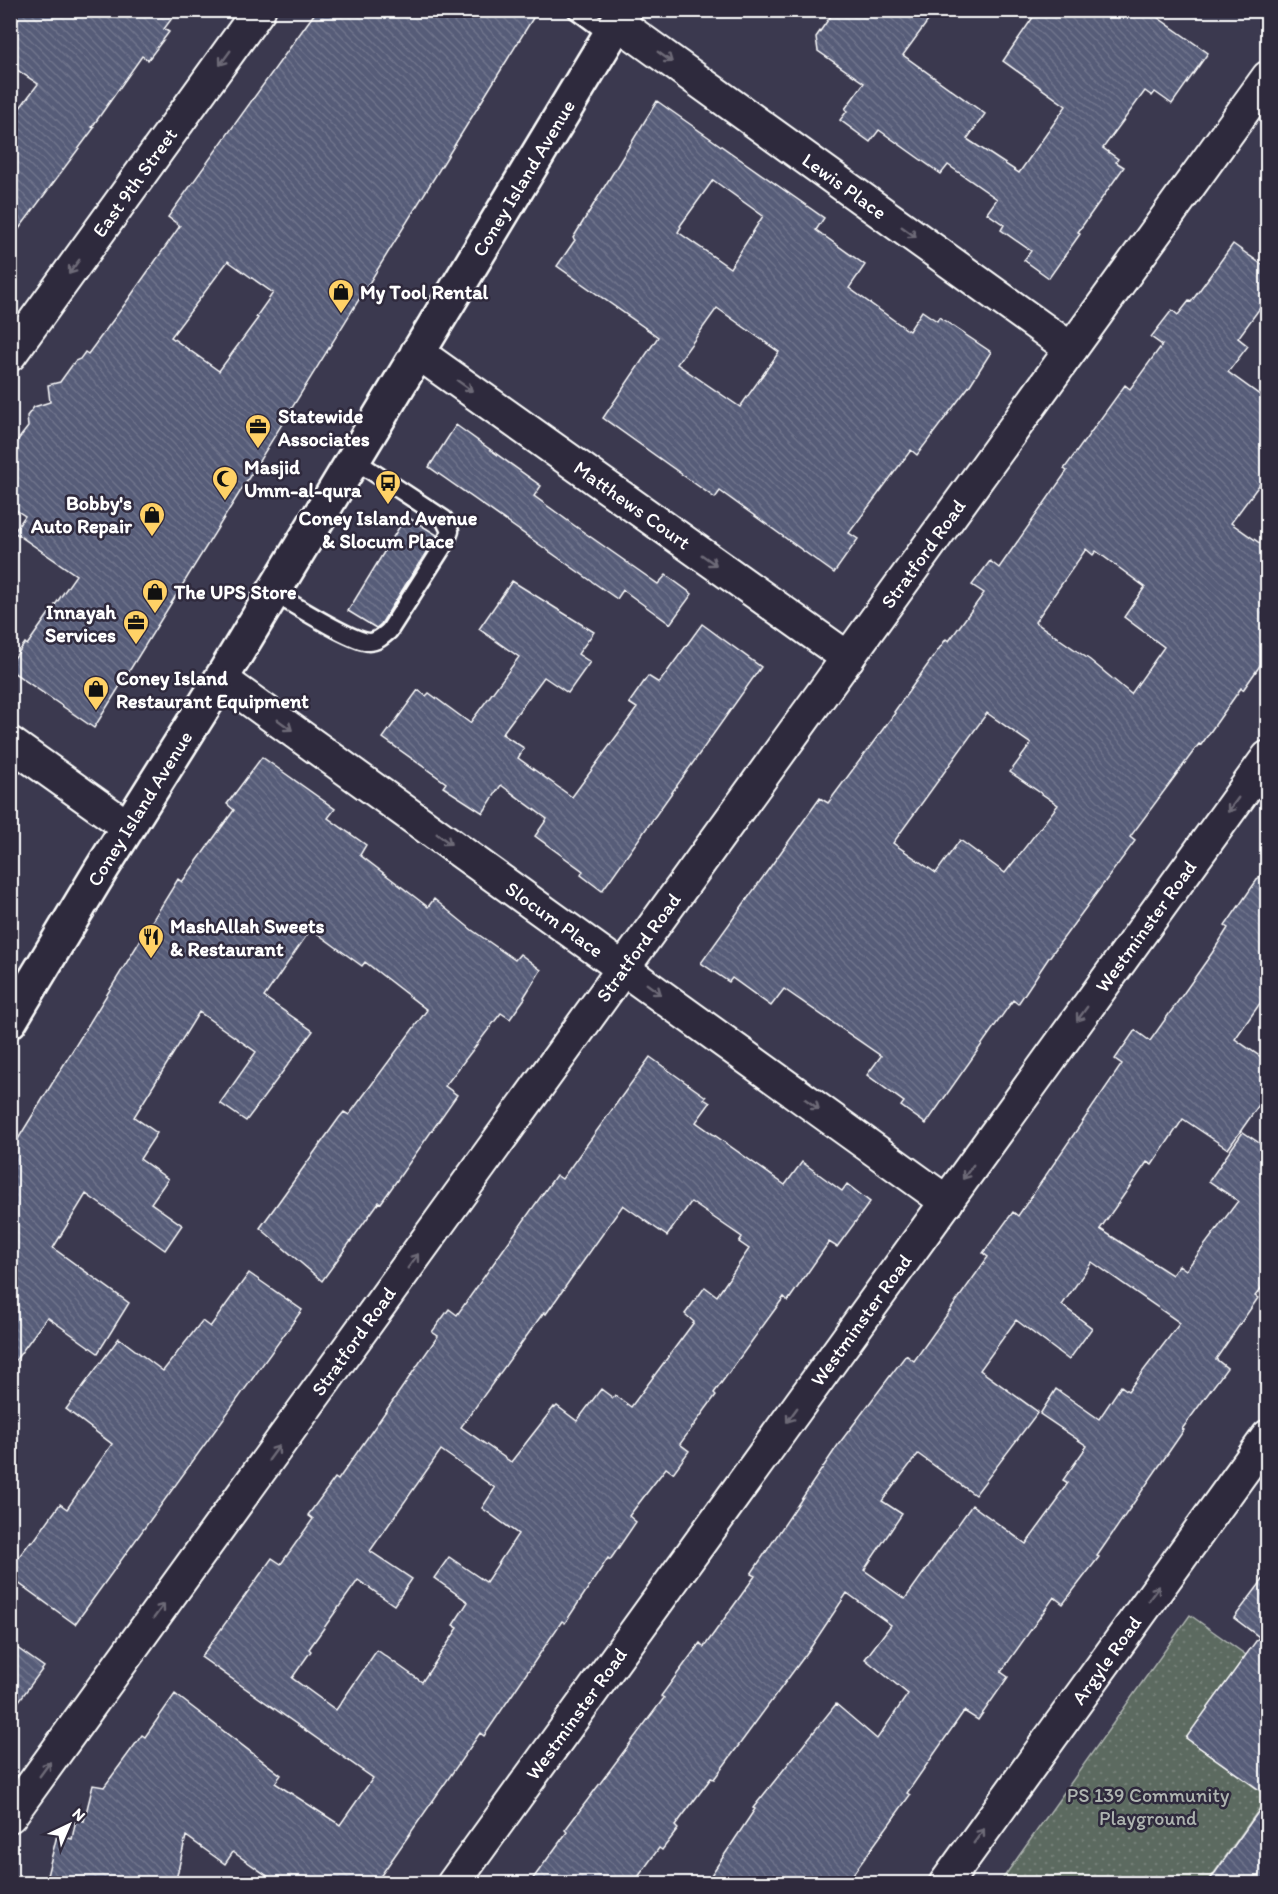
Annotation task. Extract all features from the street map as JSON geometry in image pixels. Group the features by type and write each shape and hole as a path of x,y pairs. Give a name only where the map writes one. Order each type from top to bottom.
{"main road":[{"name":"Coney Island Avenue","path":"10,1021 221,679 618,23"}],"street":[{"name":"East 9th Street","path":"10,355 259,10"},
{"name":"Lewis Place","path":"618,23 1071,349"},
{"name":"Stratford Road","path":"10,1816 1268,77"},
{"name":"Matthews Court","path":"417,352 848,658"},
{"name":"Slocum Place","path":"221,679 947,1202"},
{"path":"10,742 128,827"},
{"name":"Westminster Road","path":"453,1884 1268,757"},
{"name":"Argyle Road","path":"945,1884 1268,1436"}],"lane":[{"path":"576,10 618,23"},
{"path":"273,593 350,636 369,642 381,639 389,631 446,542 450,531 444,519 353,459"}],"green space":[{"name":"PS 139 Community Playground","path":"1190,1615 1246,1655 1187,1738 1267,1796 1207,1883 999,1884"}],"building":[{"path":"10,10 178,10 164,29 169,32 148,60 142,56 92,127 94,128 10,241 10,121 38,84 10,65"},
{"path":"317,10 538,10 94,728 10,670 10,664 25,643 27,645 76,575 14,532 25,516 10,506 10,450 28,427 27,416 34,407 50,402 48,385 60,382 75,361 80,359 85,352 88,354 180,226 168,217","holes":["228,261 273,293 256,317 258,318 219,371 171,337"]},
{"path":"835,10 936,10 903,55 985,114 967,139 1019,173 1066,106 1003,61 1038,10 1147,10 1208,53 1172,104 1155,92 1152,96 1145,91 1103,148 1118,159 1116,162 1124,167 1049,278 1024,260 1031,251 1001,230 1004,225 987,213 997,199 948,165 941,174 879,130 870,142 840,120 864,83 818,51 816,37"},
{"path":"657,101 824,218 816,230 865,265 849,288 909,331 922,311 937,321 939,317 991,352 970,385 917,455 911,450 849,533 858,539 834,573 720,491 715,498 603,418 658,337 557,266 575,240 573,238","holes":["713,180 763,216 730,268 678,232","717,308 779,352 740,407 677,364"]},
{"path":"1233,244 1268,269 1268,297 1238,338 1248,346 1228,372 1268,401 1268,473 1231,523 1268,549 1268,654 1130,837 1135,841 1048,959 1018,1004 1013,1000 926,1124 901,1106 904,1102 867,1075 881,1056 784,989 771,1006 732,978 729,982 701,963 820,798 828,803 895,713 946,639 949,641 984,593 972,585 990,561 999,568 1067,471 1064,469 1125,385 1130,389 1162,345 1151,337 1172,310 1178,315 1189,301 1191,302","holes":["1086,549 1093,555 1096,551 1145,587 1124,617 1164,647 1131,694 1090,660 1035,622","987,713 1031,744 1010,772 1058,805 1005,873 960,840 936,873 893,843"]},
{"path":"456,425 541,486 534,496 575,526 658,584 666,575 692,594 670,624 623,590 617,599 429,467"},
{"path":"406,516 437,535 381,624 376,628 348,611"},
{"path":"512,581 594,632 578,654 590,662 568,693 544,677 502,734 524,748 518,758 572,797 637,708 629,703 648,676 659,683 702,624 761,667 602,891 581,875 583,871 535,836 547,819 501,785 483,813 443,787 446,783 383,738 418,690 426,696 429,693 470,723 519,657 479,629"},
{"path":"262,757 335,809 328,818 366,845 360,855 428,907 434,899 472,930 515,960 520,954 541,970 510,1019 501,1013 445,1086 457,1095 381,1203 379,1202 322,1281 260,1228 339,1118 344,1112 349,1115 427,1010 365,962 362,966 311,929 264,997 313,1031 246,1121 220,1103 256,1052 199,1012 134,1117 157,1133 140,1159 168,1179 151,1203 182,1225 165,1250 86,1194 53,1248 129,1303 98,1353 47,1317 10,1368 10,1152 178,879 182,882 234,810 227,804"},
{"path":"1268,864 1268,992 1235,1039 1268,1062 1268,1092 1228,1149 1183,1119 1152,1165 1147,1162 1100,1229 1172,1275 1179,1265 1186,1270 1238,1201 1209,1181 1243,1132 1268,1149 1268,1280 1255,1296 1258,1298 1216,1359 1227,1368 1182,1429 1184,1430 1097,1556 1099,1557 1063,1604 1054,1597 1001,1672 1008,1677 978,1720 964,1711 907,1793 910,1795 846,1884 705,1884 755,1809 753,1808 836,1704 877,1739 908,1694 865,1659 891,1625 847,1593 809,1650 714,1779 711,1778 675,1826 678,1829 662,1850 659,1848 633,1884 529,1884 567,1832 565,1830 664,1698 661,1696 700,1643 704,1647 755,1576 751,1574 838,1445 906,1355 914,1361 988,1257 983,1253 1013,1212 1018,1216 1122,1064 1115,1059 1135,1030 1150,1041 1212,953 1228,928 1225,926","holes":["1092,1262 1180,1323 1128,1391 1121,1386 1099,1419 1056,1389 1040,1414 1087,1446 1063,1480 1068,1483 1057,1498 1059,1499 1026,1544 972,1505 905,1599 864,1570 902,1514 882,1501 918,1454 975,1495 1038,1412 980,1370 1016,1320 1069,1360 1092,1328 1062,1305"]},
{"path":"650,1057 706,1097 704,1099 710,1103 696,1122 785,1185 802,1162 842,1191 847,1184 870,1202 837,1247 829,1242 788,1301 784,1297 714,1393 716,1395 680,1444 689,1451 673,1473 666,1468 629,1516 636,1522 610,1560 608,1558 565,1623 562,1621 484,1736 480,1733 375,1884 279,1884 233,1852 225,1864 186,1836 175,1884 45,1884 57,1835 72,1839 76,1819 84,1821 93,1785 104,1787 142,1735 145,1737 175,1694 281,1775 275,1783 340,1825 373,1778 201,1657 272,1558 281,1564 313,1519 308,1515 335,1478 338,1480 438,1336 432,1332 449,1309 457,1315 556,1175 562,1179","holes":["691,1202 742,1237 739,1242 749,1249 717,1296 705,1287 685,1314 694,1322 631,1407 615,1395 613,1398 601,1389 577,1421 557,1406 554,1407 511,1462 461,1427 544,1312 546,1314 623,1205 667,1236","441,1450 495,1488 482,1508 518,1534 486,1582 449,1557 434,1578 468,1602 453,1625 458,1628 422,1682 377,1650 336,1710 292,1678 311,1651 309,1649 358,1580 394,1605 412,1579 370,1551"]},
{"path":"249,1273 302,1310 75,1624 10,1577 10,1568 31,1541 33,1542 60,1504 67,1509 112,1444 66,1409 119,1338 163,1371 202,1321 210,1327"},
{"path":"1268,1573 1268,1796 1186,1738 1259,1637 1234,1618"},
{"path":"10,1643 44,1667 10,1713"},
{"path":"1268,1798 1268,1884 1207,1884"}],"place":[{"name":"My Tool Rental","path":"341,315"},
{"name":"Statewide Associates","path":"258,450"},
{"name":"Masjid Umm-al-qura","path":"225,502"},
{"name":"Coney Island Avenue & Slocum Place","path":"388,506"},
{"name":"Bobby's Auto Repair","path":"152,538"},
{"name":"The UPS Store","path":"155,615"},
{"name":"Innayah Services","path":"136,646"},
{"name":"Coney Island Restaurant Equipment","path":"96,712"},
{"name":"MashAllah Sweets & Restaurant","path":"151,960"}]}
